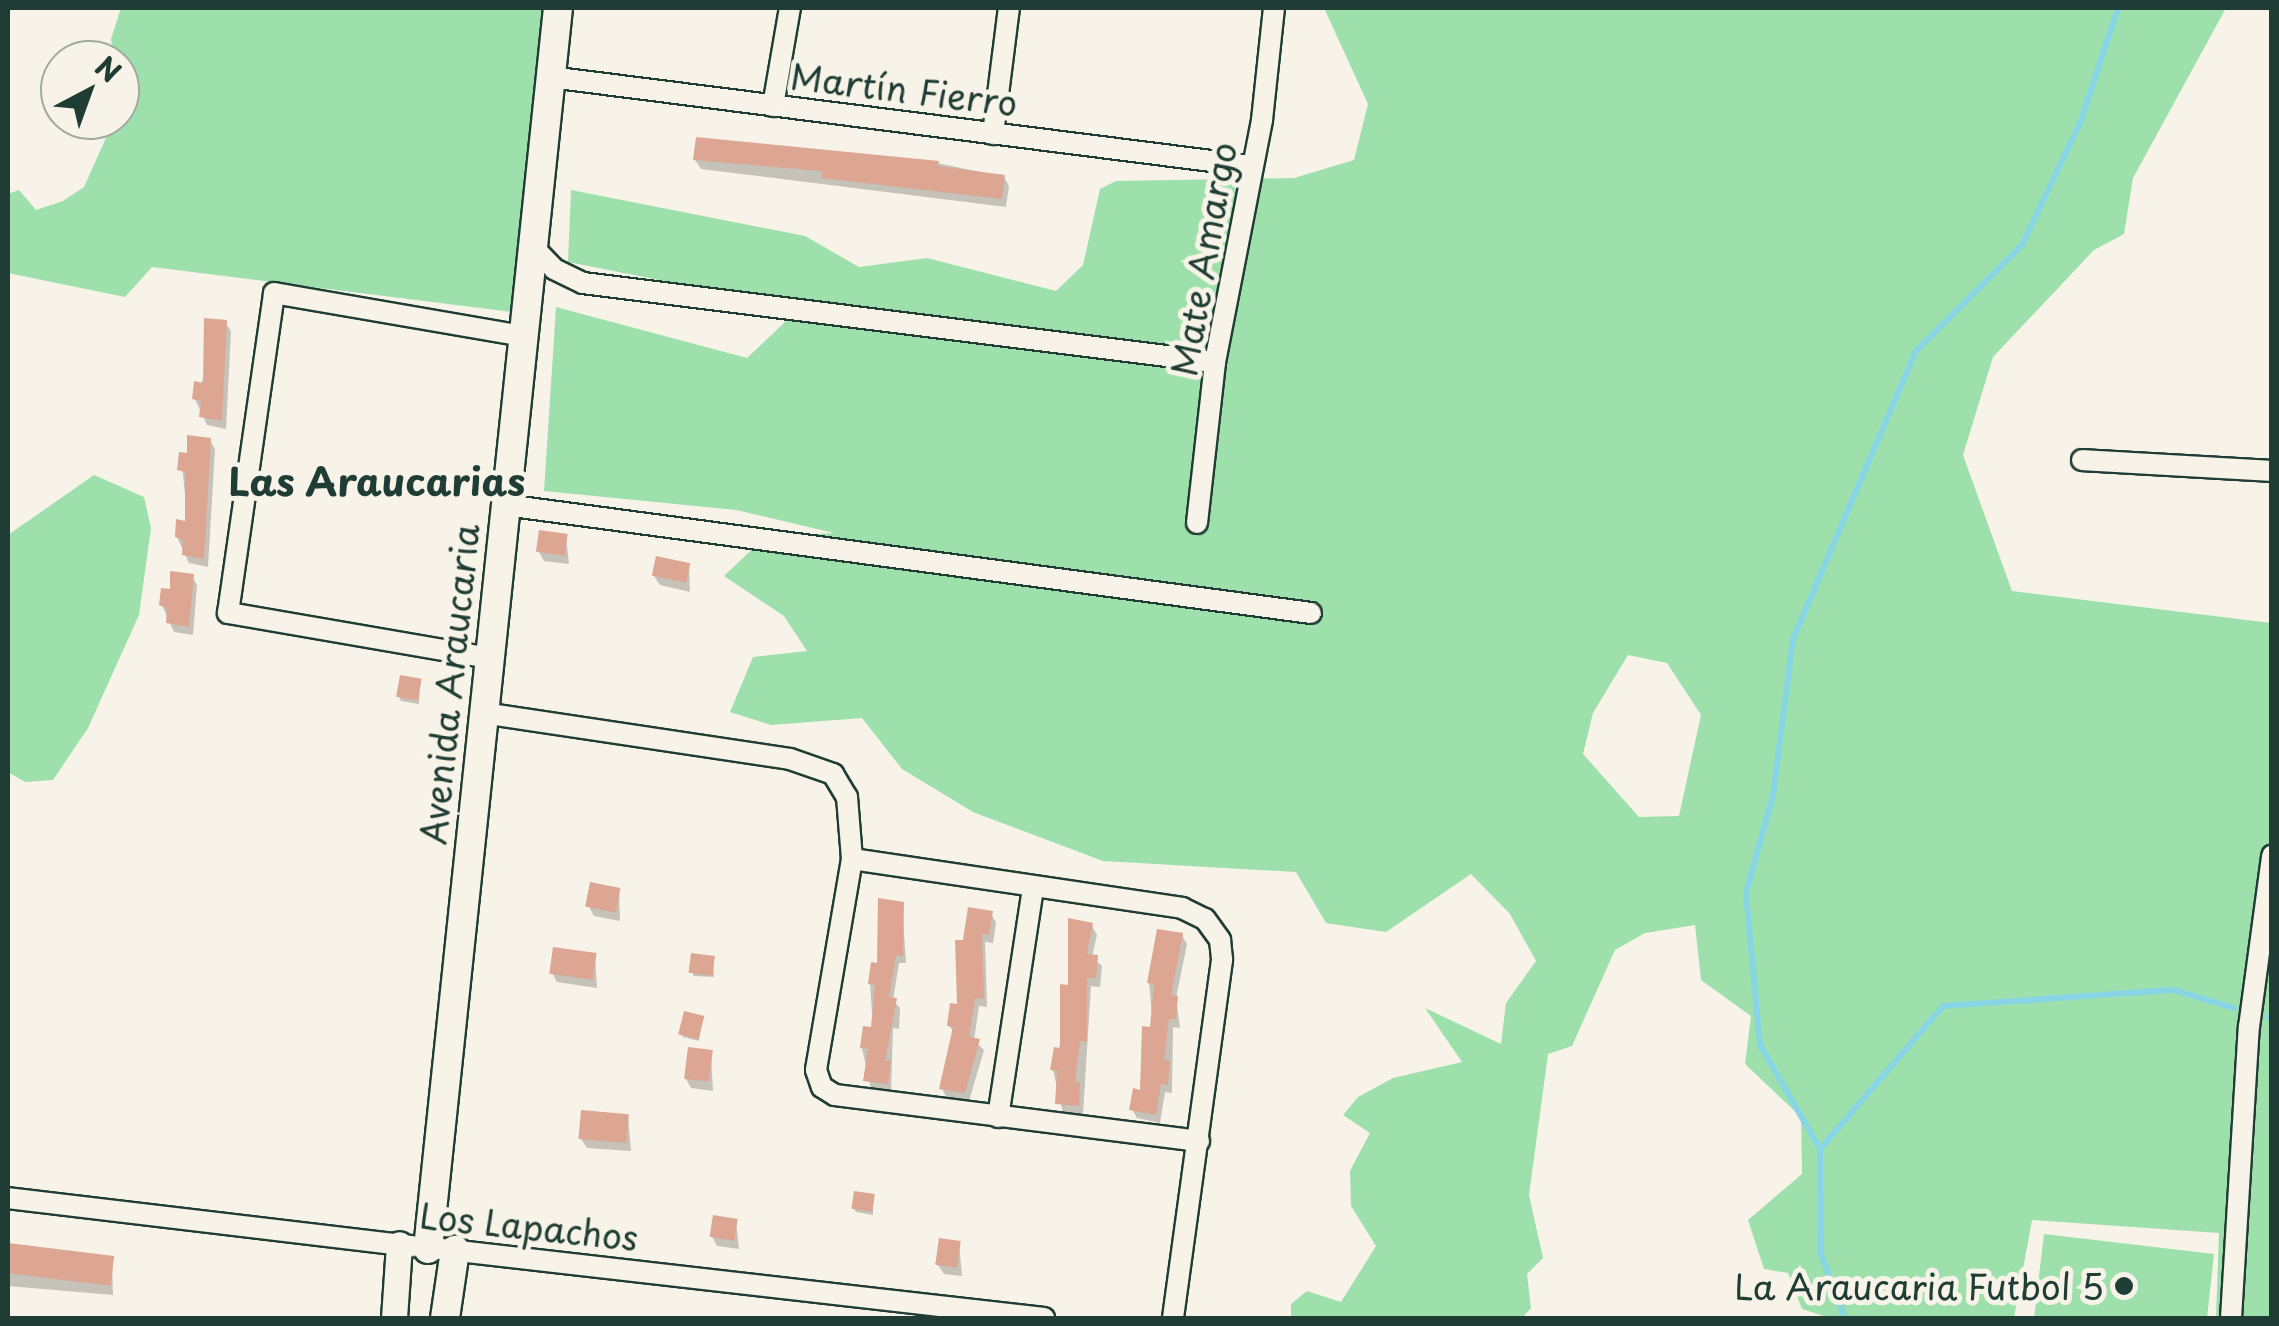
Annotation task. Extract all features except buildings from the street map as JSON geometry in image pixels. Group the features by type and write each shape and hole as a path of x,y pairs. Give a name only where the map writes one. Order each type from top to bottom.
{"main road":[{"name":"Avenida Araucaria","path":"446,1318 442,1249 483,714 558,8"}],"street":[{"path":"773,106 790,8"},
{"path":"993,134 1008,8"},
{"name":"Mate Amargo","path":"1197,522 1215,362 1251,166 1274,8"},
{"name":"Martín Fierro","path":"550,77 1251,166"},
{"path":"535,248 554,269 584,284 1215,362"},
{"path":"489,658 228,613 274,293 523,336"},
{"path":"2082,460 2272,471"},
{"path":"505,505 1310,613"},
{"path":"483,714 790,759 833,774 847,798 852,859 816,1070 822,1087 835,1095 1199,1141"},
{"path":"2232,1318 2249,1027 2272,856"},
{"path":"852,859 1032,889 1182,908 1205,919 1220,940 1199,1141 1173,1318"},
{"path":"998,1117 1032,889"},
{"name":"Los Lapachos","path":"8,1198 442,1249 902,1310 1044,1318"},
{"path":"394,1318 399,1244"}],"green space":[{"path":"121,8 556,8 513,312 152,267 125,297 8,273 8,194 19,190 36,210 63,201 84,187 105,140 140,140 140,40 111,39"},
{"path":"1324,8 2226,8 2133,178 2124,234 2094,250 1993,357 1963,455 2012,591 2271,623 2269,1318 2216,1318 2219,1233 2032,1220 2014,1318 1830,1318 1802,1309 1788,1273 1764,1269 1748,1220 1802,1174 1801,1117 1745,1064 1751,1016 1701,980 1695,925 1645,933 1615,950 1572,1046 1548,1054 1529,1195 1543,1258 1527,1274 1531,1308 1522,1318 1291,1318 1291,1304 1307,1291 1341,1302 1376,1246 1351,1206 1350,1171 1370,1133 1343,1115 1358,1097 1393,1078 1462,1062 1425,1008 1501,1044 1506,1003 1536,961 1510,914 1471,874 1386,932 1326,923 1296,872 1103,861 973,812 902,769 862,718 771,725 730,712 753,657 807,651 784,616 724,576 765,537 834,533 736,510 544,491 556,307 747,358 800,308 568,262 571,190 805,236 859,267 927,258 1056,291 1083,265 1100,189 1116,181 1294,178 1354,160 1368,104","holes":["1628,655 1667,663 1701,715 1679,816 1639,817 1583,754 1593,713"]},
{"path":"94,475 144,497 151,528 139,615 88,728 53,780 25,782 8,772 8,535"},
{"name":"La Araucaria Futbol 5","path":"2044,1234 2214,1254 2207,1318 2034,1318"}],"waterway":[{"path":"1845,1318 1821,1254 1820,1149 1760,1045 1746,893 1773,795 1793,639 1916,351 2022,245 2080,123 2118,8"},
{"path":"1820,1149 1943,1006 2174,990 2234,1008"},
{"path":"2268,1017 2272,1018"}],"place":[{"name":"La Araucaria Futbol 5","path":"2124,1286"}],"district":[{"name":"Las Araucarias","path":"377,481"}]}
